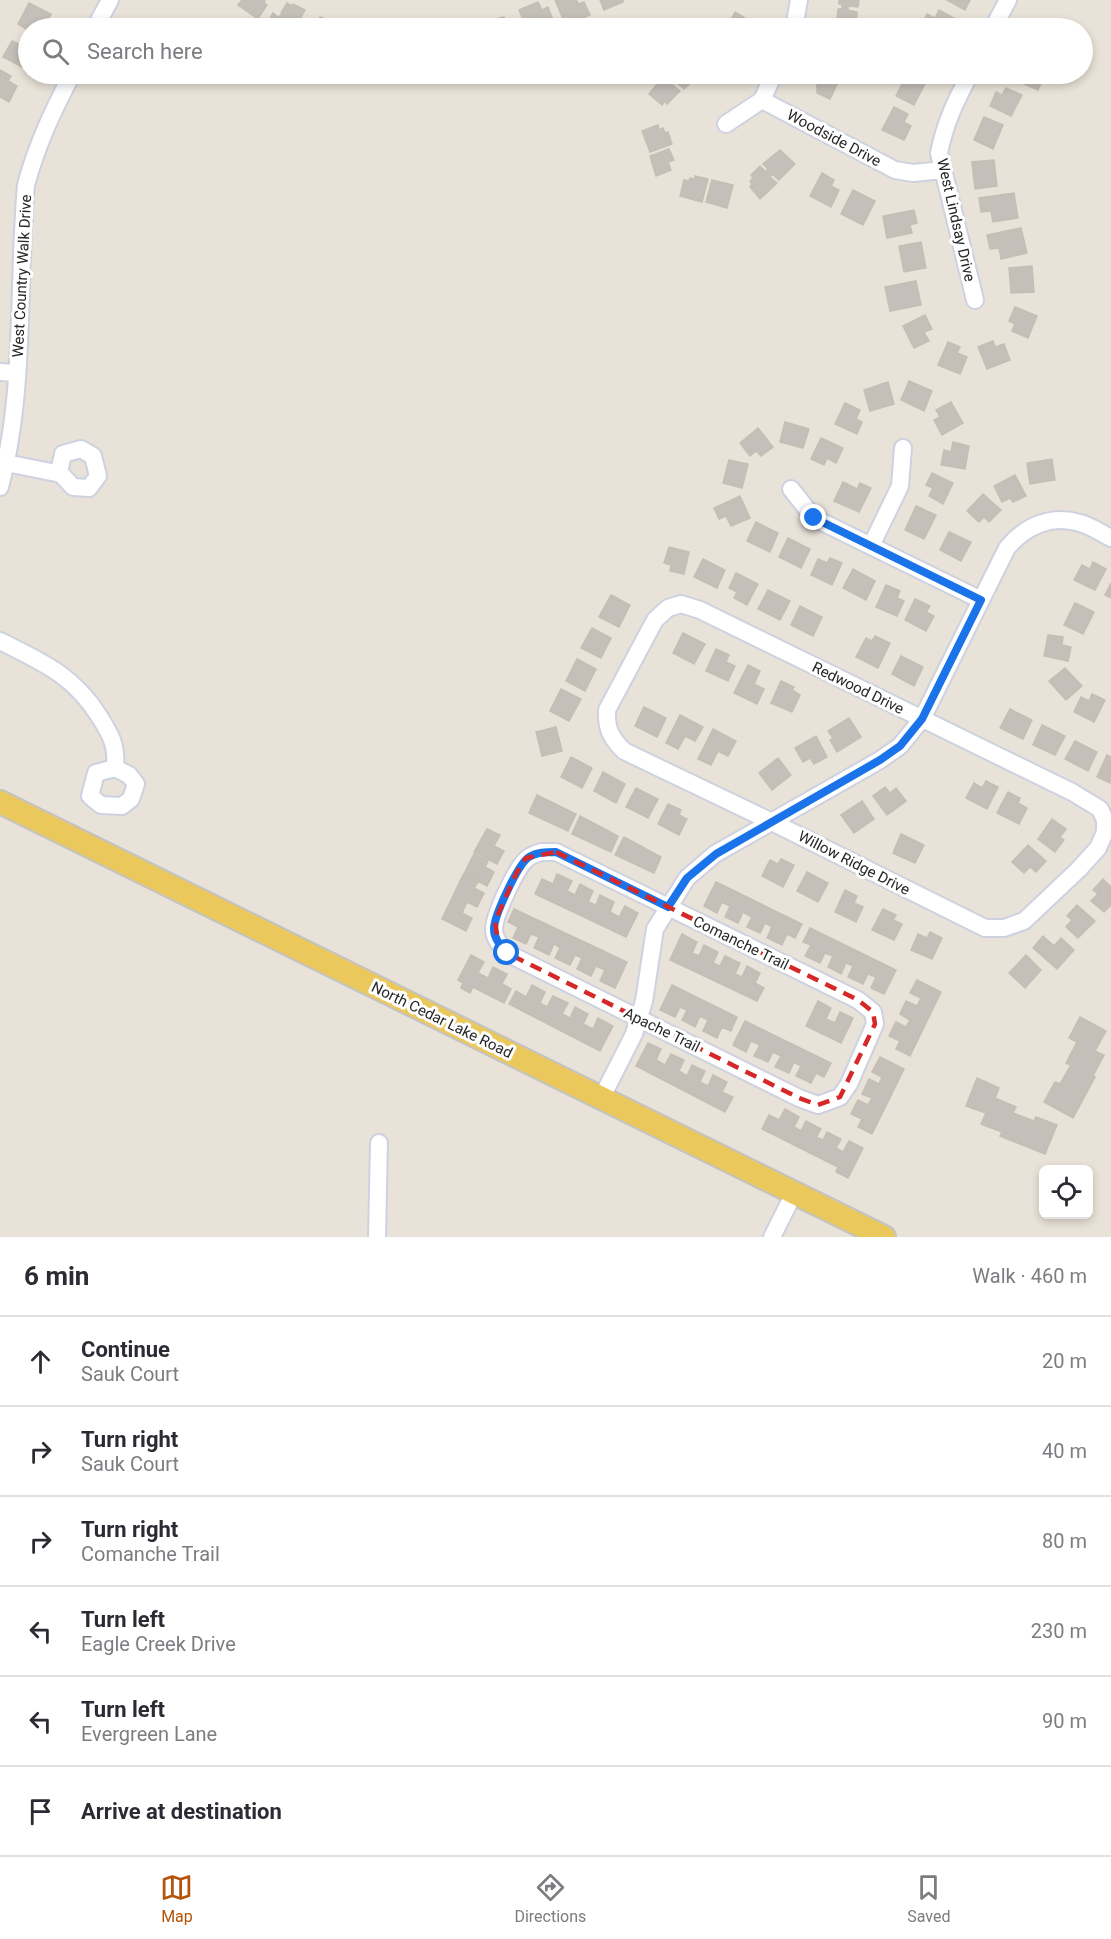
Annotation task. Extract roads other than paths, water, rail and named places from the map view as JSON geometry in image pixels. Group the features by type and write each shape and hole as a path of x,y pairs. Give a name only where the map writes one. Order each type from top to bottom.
{"main road":[{"name":"North Cedar Lake Road","path":"0,802 884,1237"}],"street":[{"path":"100,18 110,0"},
{"path":"797,18 799,0"},
{"path":"998,18 1008,0"},
{"name":"West Country Walk Drive","path":"0,487 16,397 8,373 26,184 38,143 67,84"},
{"path":"726,124 762,100 769,84"},
{"name":"West Lindsay Drive","path":"965,84 944,128 939,153 975,300"},
{"name":"Woodside Drive","path":"762,100 895,170 913,173 942,170"},
{"path":"871,546 900,486 903,448"},
{"path":"6,463 59,472"},
{"path":"791,489 814,518 981,600"},
{"path":"601,1099 634,1034 644,1001 655,929 687,878 716,854 880,760 900,746 922,719 1007,548 1018,535 1036,524 1058,520 1080,523 1111,538"},
{"name":"Redwood Drive","path":"607,724 607,711 655,620 668,608 681,604 700,610 1072,792 1100,809 1105,820 1105,832 1098,848 1078,870 1024,921 1005,928 985,928"},
{"path":"0,641 45,663 72,683 90,702 117,750 115,768"},
{"name":"Willow Ridge Drive","path":"607,724 611,738 624,752 772,822 985,928"},
{"name":"Comanche Trail","path":"498,942 494,931 495,921 517,872 526,858 541,852 556,852 858,1000 873,1012 875,1024 849,1084 840,1097 831,1102"},
{"name":"Apache Trail","path":"498,942 507,953 799,1098 818,1106 831,1102"},
{"path":"377,1237 379,1143"},
{"path":"772,1237 794,1193"}]}
